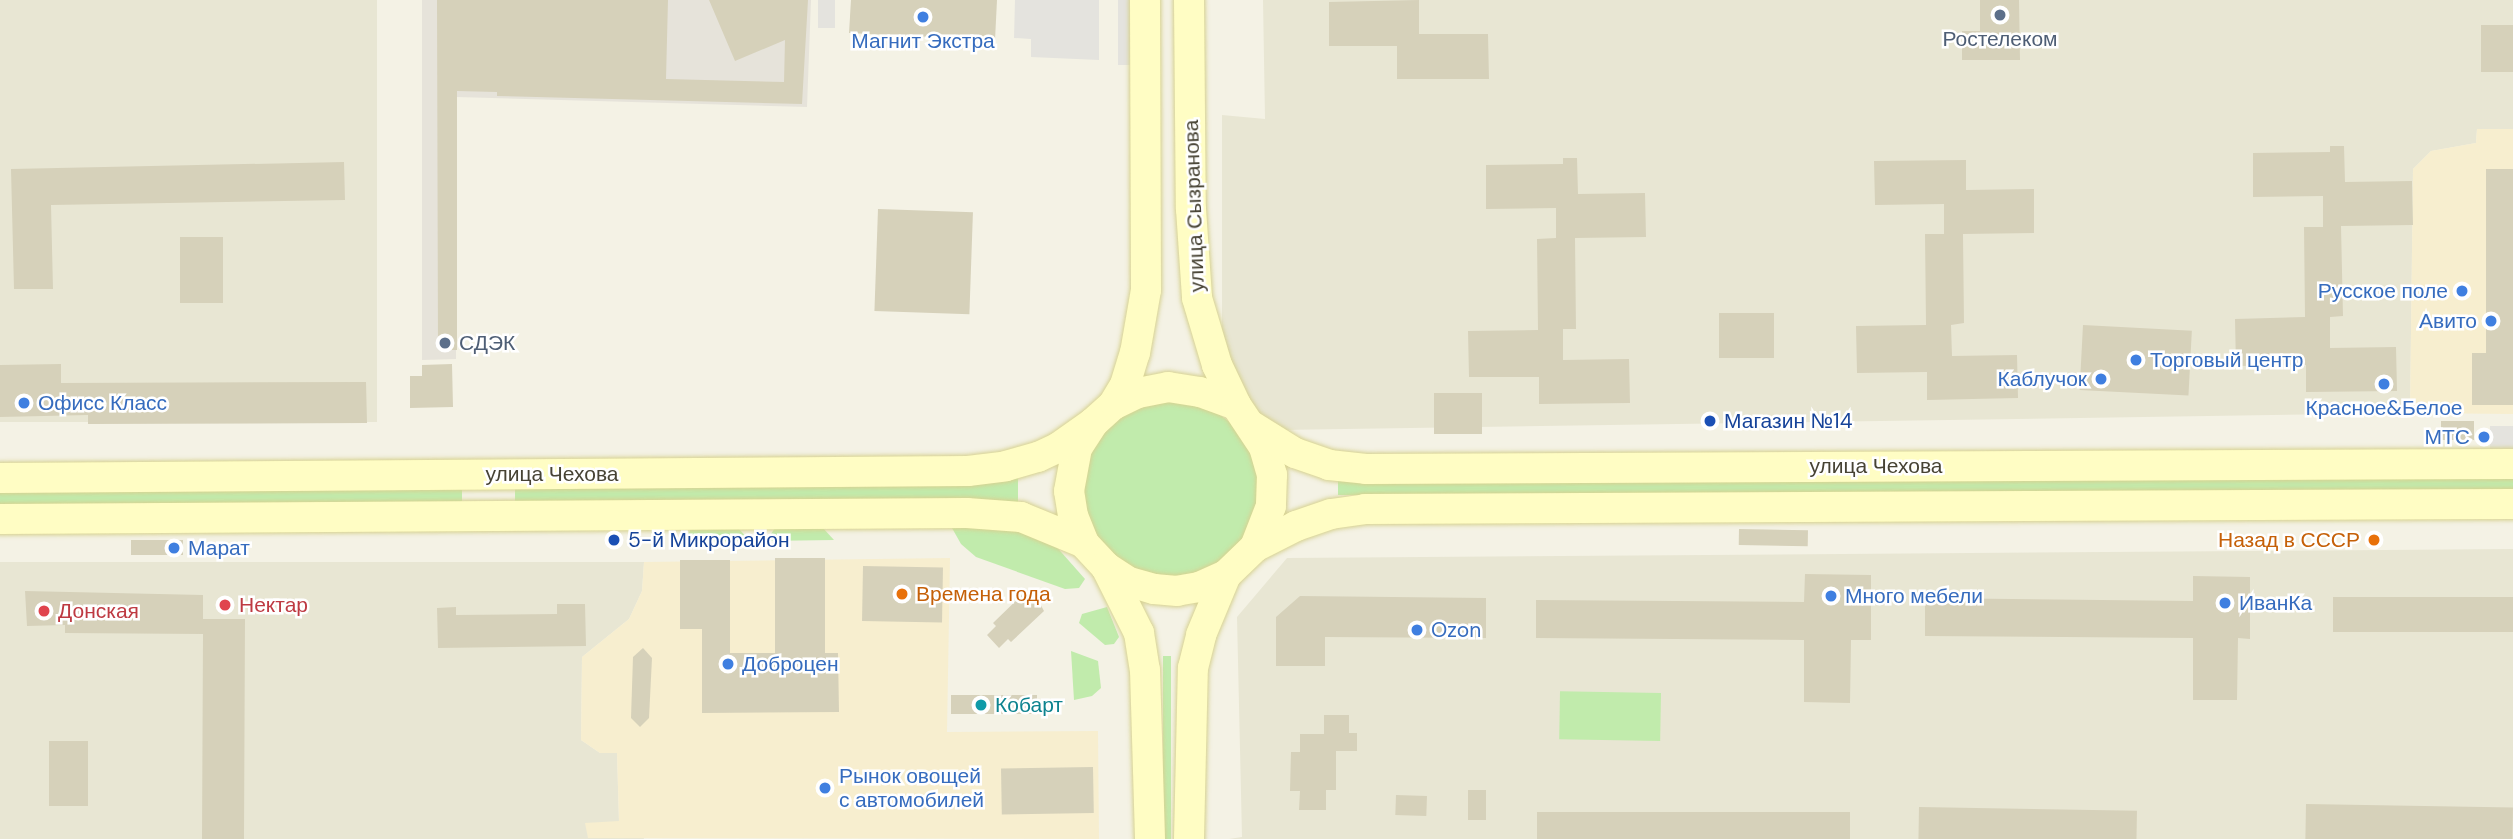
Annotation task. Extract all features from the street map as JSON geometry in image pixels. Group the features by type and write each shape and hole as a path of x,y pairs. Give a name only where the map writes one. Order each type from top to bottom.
{"main road":[{"path":"1103,414 1138,393 1168,387 1200,392 1243,415 1264,447 1272,475 1271,506 1255,547 1226,575 1199,587 1177,591 1154,589 1129,582 1106,567 1084,543 1073,516 1069,491 1077,448 1125,385 1145,304 1145,0"},
{"name":"улица Сызранова","path":"1189,0 1191,209 1197,298 1217,365 1243,415"},
{"name":"улица Чехова","path":"0,478 968,471 1038,457 1059,447 1103,414"},
{"name":"улица Чехова","path":"1243,415 1295,453 1329,464 1366,469 2513,464"},
{"path":"485,516 486,474"},
{"name":"улица Чехова","path":"1255,547 1331,514 1365,509 2513,504"},
{"name":"улица Чехова","path":"0,519 967,513 1021,517 1084,543"},
{"path":"1106,567 1139,633 1148,718 1150,839"},
{"path":"1189,839 1193,668 1201,635 1226,575"}],"shaded area":[{"path":"0,0 377,0 377,422 0,422"},
{"path":"422,0 811,0 807,107 456,97 456,359 422,360"},
{"path":"818,0 835,0 835,28 818,28"},
{"path":"1015,0 1099,0 1099,60 1031,57 1031,39 1014,38"},
{"path":"1118,0 1140,0 1140,65 1118,65"},
{"path":"1263,0 2513,0 2513,129 2477,129 2476,143 2431,151 2413,169 2410,413 1279,430 1222,381 1222,115 1265,119"},
{"name":"Русское поле","path":"2477,129 2513,129 2513,414 2410,413 2413,169 2431,151 2476,143"},
{"path":"2490,426 2513,426 2513,452 2490,452"},
{"path":"2513,549 2513,839 1229,839 1242,837 1237,617 1287,558"},
{"path":"950,558 947,732 1098,731 1099,839 588,838 585,823 619,821 617,753 600,753 581,740 582,657 629,619 642,591 644,562"},
{"path":"0,562 644,562 642,591 629,619 582,657 581,740 600,753 617,753 619,822 644,839 0,839"}],"green space":[{"path":"1172,401 1206,408 1235,427 1254,456 1261,490 1254,524 1235,553 1206,572 1172,579 1138,572 1109,553 1090,524 1083,490 1090,456 1109,427 1138,408"},
{"path":"1338,472 2513,472 2513,495 1338,495"},
{"path":"515,478 1018,478 1018,502 515,502"},
{"path":"0,483 462,483 462,507 0,507"},
{"path":"775,528 823,528 834,540 766,541"},
{"path":"952,528 1027,528 1054,544 1085,579 1079,588 1065,589 976,557 961,544"},
{"path":"691,529 739,529 750,541 683,542"},
{"path":"1107,607 1119,637 1114,644 1105,645 1079,623 1082,614"},
{"path":"1071,651 1098,661 1101,688 1092,696 1074,700"},
{"path":"1163,656 1171,656 1171,839 1163,839"},
{"path":"1560,691 1661,693 1660,741 1559,739"}],"building":[{"path":"437,0 668,0 666,79 784,82 785,40 735,61 709,0 808,0 802,104 497,96 497,92 457,91 457,350 438,350"},
{"name":"Магнит Экстра","path":"851,0 997,0 995,40 849,33"},
{"path":"1419,0 1419,34 1488,34 1489,79 1397,79 1397,46 1329,46 1329,2"},
{"name":"Ростелеком","path":"1980,0 2019,0 2020,60 1962,60 1962,31 1980,31"},
{"path":"2481,25 2513,25 2513,72 2481,72"},
{"path":"2330,146 2344,146 2345,182 2412,181 2413,225 2341,226 2343,316 2330,317 2330,348 2396,347 2397,391 2306,392 2306,365 2236,366 2235,319 2305,317 2304,227 2323,227 2323,196 2253,197 2253,153 2330,152"},
{"path":"1563,158 1577,158 1578,194 1645,193 1646,237 1575,238 1576,329 1563,329 1563,360 1629,359 1630,403 1539,404 1539,377 1469,377 1468,331 1538,330 1537,239 1556,238 1556,208 1486,209 1486,165 1563,164"},
{"path":"1966,160 1966,190 2034,189 2034,233 1963,234 1964,323 1951,325 1952,356 2017,355 2018,398 1927,400 1927,372 1857,373 1856,326 1926,325 1925,234 1944,234 1944,204 1875,205 1874,161"},
{"path":"344,162 345,200 51,205 53,289 14,289 11,169"},
{"path":"2486,169 2513,169 2513,405 2472,405 2472,353 2486,353"},
{"path":"878,209 973,212 969,314 874,311"},
{"path":"180,237 223,237 223,303 180,303"},
{"path":"1719,313 1774,313 1774,358 1719,358"},
{"name":"Торговый центр","path":"2083,325 2192,331 2188,396 2080,390"},
{"path":"61,364 61,383 366,382 367,423 88,424 88,415 0,417 0,365"},
{"path":"452,364 453,407 410,408 410,376 422,376 422,365"},
{"path":"1434,393 1482,393 1482,434 1434,434"},
{"path":"2441,421 2474,421 2474,440 2441,440"},
{"path":"1739,529 1808,530 1808,546 1739,545"},
{"path":"131,540 183,540 183,555 131,555"},
{"path":"775,558 825,558 825,653 838,653 839,712 702,713 702,629 680,629 680,560 730,560 730,653 775,653"},
{"name":"Времена года","path":"863,566 943,567 942,622 862,621"},
{"path":"1805,574 1871,575 1871,640 1851,640 1850,703 1804,702 1804,640 1536,638 1536,600 1804,602"},
{"path":"2193,576 2250,577 2250,639 2238,638 2237,700 2193,700 2193,638 1925,636 1925,598 2193,601"},
{"path":"25,591 203,595 203,619 245,619 244,839 202,839 203,634 65,633 65,625 27,626"},
{"path":"1025,592 1037,598 1044,611 1011,642 1008,639 999,648 987,635 996,626 993,623"},
{"path":"1300,596 1486,598 1486,638 1325,637 1325,666 1276,666 1276,617"},
{"path":"2333,597 2513,597 2513,632 2333,632"},
{"path":"557,604 585,604 586,646 438,648 437,608 456,607 456,615 557,614"},
{"path":"643,648 652,658 649,718 640,727 631,718 633,657"},
{"name":"Кобарт","path":"951,695 1037,695 1037,714 951,714"},
{"path":"1324,715 1349,715 1349,733 1357,733 1357,751 1336,751 1336,790 1326,790 1326,810 1299,810 1300,791 1290,791 1291,752 1300,752 1300,734 1324,734"},
{"path":"49,741 88,741 88,806 49,806"},
{"path":"1093,767 1094,813 1002,815 1001,769"},
{"path":"1468,790 1486,790 1486,820 1468,820"},
{"path":"1396,795 1427,796 1426,816 1395,815"},
{"path":"2306,804 2513,808 2512,839 2305,839"},
{"path":"1919,807 2137,811 2136,839 1918,839"},
{"path":"1537,812 1850,812 1850,839 1537,839"}],"place":[{"name":"Ростелеком","path":"2000,15"},
{"name":"Магнит Экстра","path":"923,17"},
{"name":"Русское поле","path":"2462,291"},
{"name":"Авито","path":"2491,321"},
{"name":"СДЭК","path":"445,343"},
{"name":"Торговый центр","path":"2136,360"},
{"name":"Каблучок","path":"2101,379"},
{"name":"Красное&Белое","path":"2384,384"},
{"name":"Офисс Класс","path":"24,403"},
{"name":"Магазин №14","path":"1710,421"},
{"name":"МТС","path":"2484,437"},
{"name":"5-й Микрорайон","path":"614,540"},
{"name":"Назад в СССР","path":"2374,540"},
{"name":"Марат","path":"174,548"},
{"name":"Времена года","path":"902,594"},
{"name":"Много мебели","path":"1831,596"},
{"name":"ИванКа","path":"2225,603"},
{"name":"Нектар","path":"225,605"},
{"name":"Донская","path":"44,611"},
{"name":"Ozon","path":"1417,630"},
{"name":"Доброцен","path":"728,664"},
{"name":"Кобарт","path":"981,705"},
{"name":"Рынок овощей с автомобилей","path":"825,788"}]}
